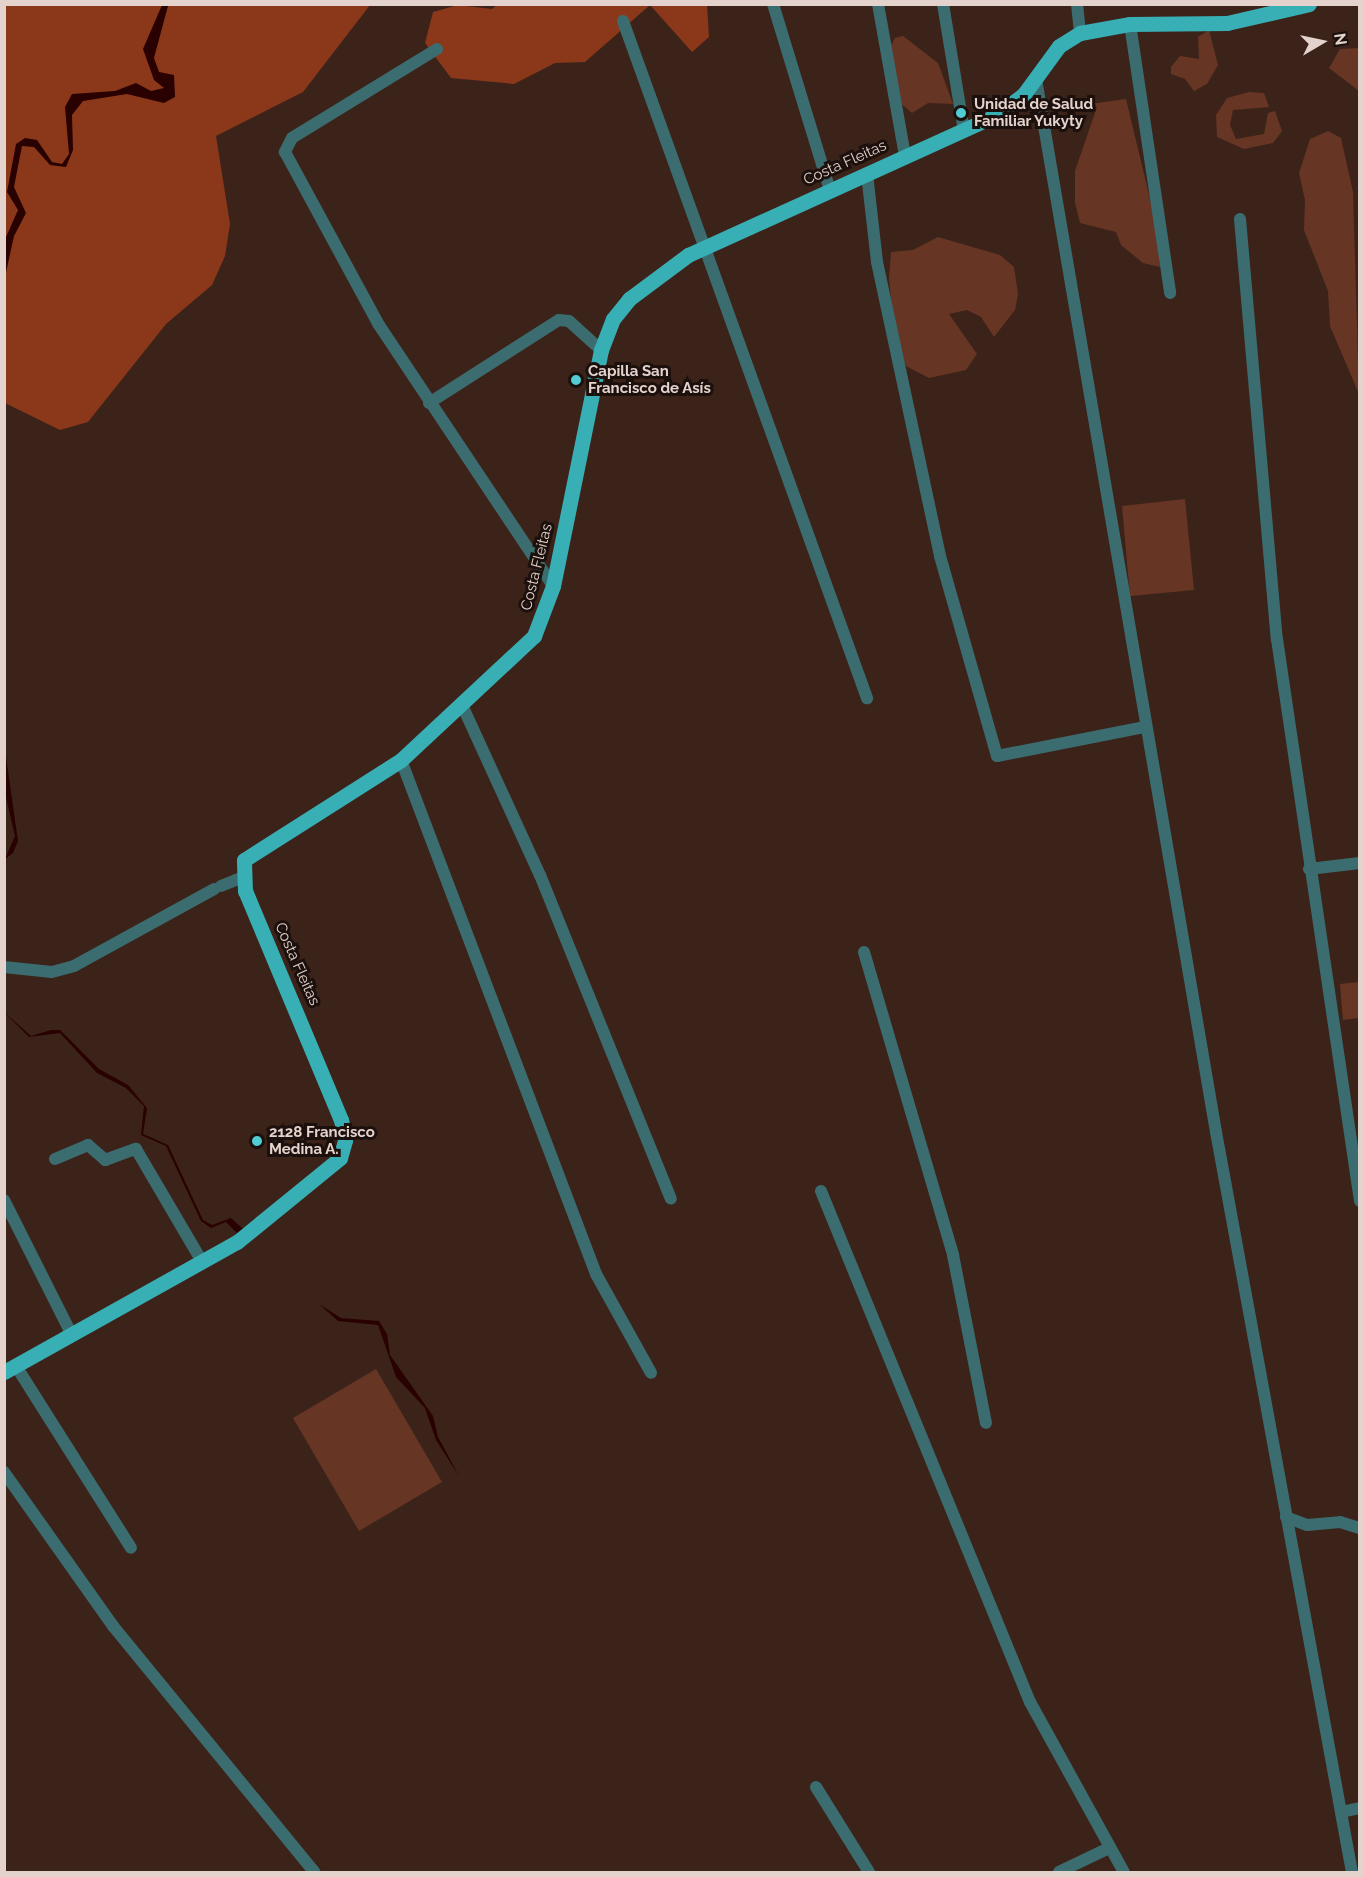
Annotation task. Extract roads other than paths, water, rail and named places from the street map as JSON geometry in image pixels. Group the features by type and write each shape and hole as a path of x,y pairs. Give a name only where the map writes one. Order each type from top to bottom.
{"main road":[{"name":"Costa Fleitas","path":"10,1369 203,1263 330,1168 345,1140 309,1034 242,878 251,850 353,794 401,760 530,641 553,586 601,350 613,319 638,290 661,270 704,248 964,130 1013,104 1036,79 1059,46 1080,33 1130,24 1227,23 1309,4"}],"street":[{"path":"773,4 830,190"},
{"path":"878,4 905,156"},
{"path":"942,4 964,130"},
{"path":"1077,4 1080,33"},
{"path":"623,21 867,698"},
{"path":"1130,24 1170,293"},
{"path":"437,49 292,138 285,152 325,219 336,254 429,403 553,586"},
{"path":"1036,79 1145,727 1352,1872"},
{"path":"867,174 879,273 938,544 997,756 1145,727"},
{"path":"1240,219 1277,639 1359,1201"},
{"path":"429,403 559,320 569,321 601,350"},
{"path":"462,705 540,875 671,1199"},
{"path":"401,760 596,1274 651,1374"},
{"path":"1309,869 1359,864"},
{"path":"4,967 52,972 74,966 218,888 242,878"},
{"path":"864,952 953,1255 986,1423"},
{"path":"55,1159 88,1144 105,1160 134,1148 203,1263"},
{"path":"821,1191 1030,1702 1124,1872"},
{"path":"4,1200 72,1335"},
{"path":"10,1369 131,1548"},
{"path":"4,1472 113,1626 314,1872"},
{"path":"1286,1517 1306,1525 1340,1522 1359,1528"},
{"path":"816,1787 869,1872"},
{"path":"1341,1812 1359,1808"},
{"path":"1059,1872 1109,1848"}],"place":[{"name":"Unidad de Salud Familiar Yukyty","path":"961,113"},
{"name":"Capilla San Francisco de Asís","path":"576,380"},
{"name":"2128 Francisco Medina A.","path":"257,1141"}]}
